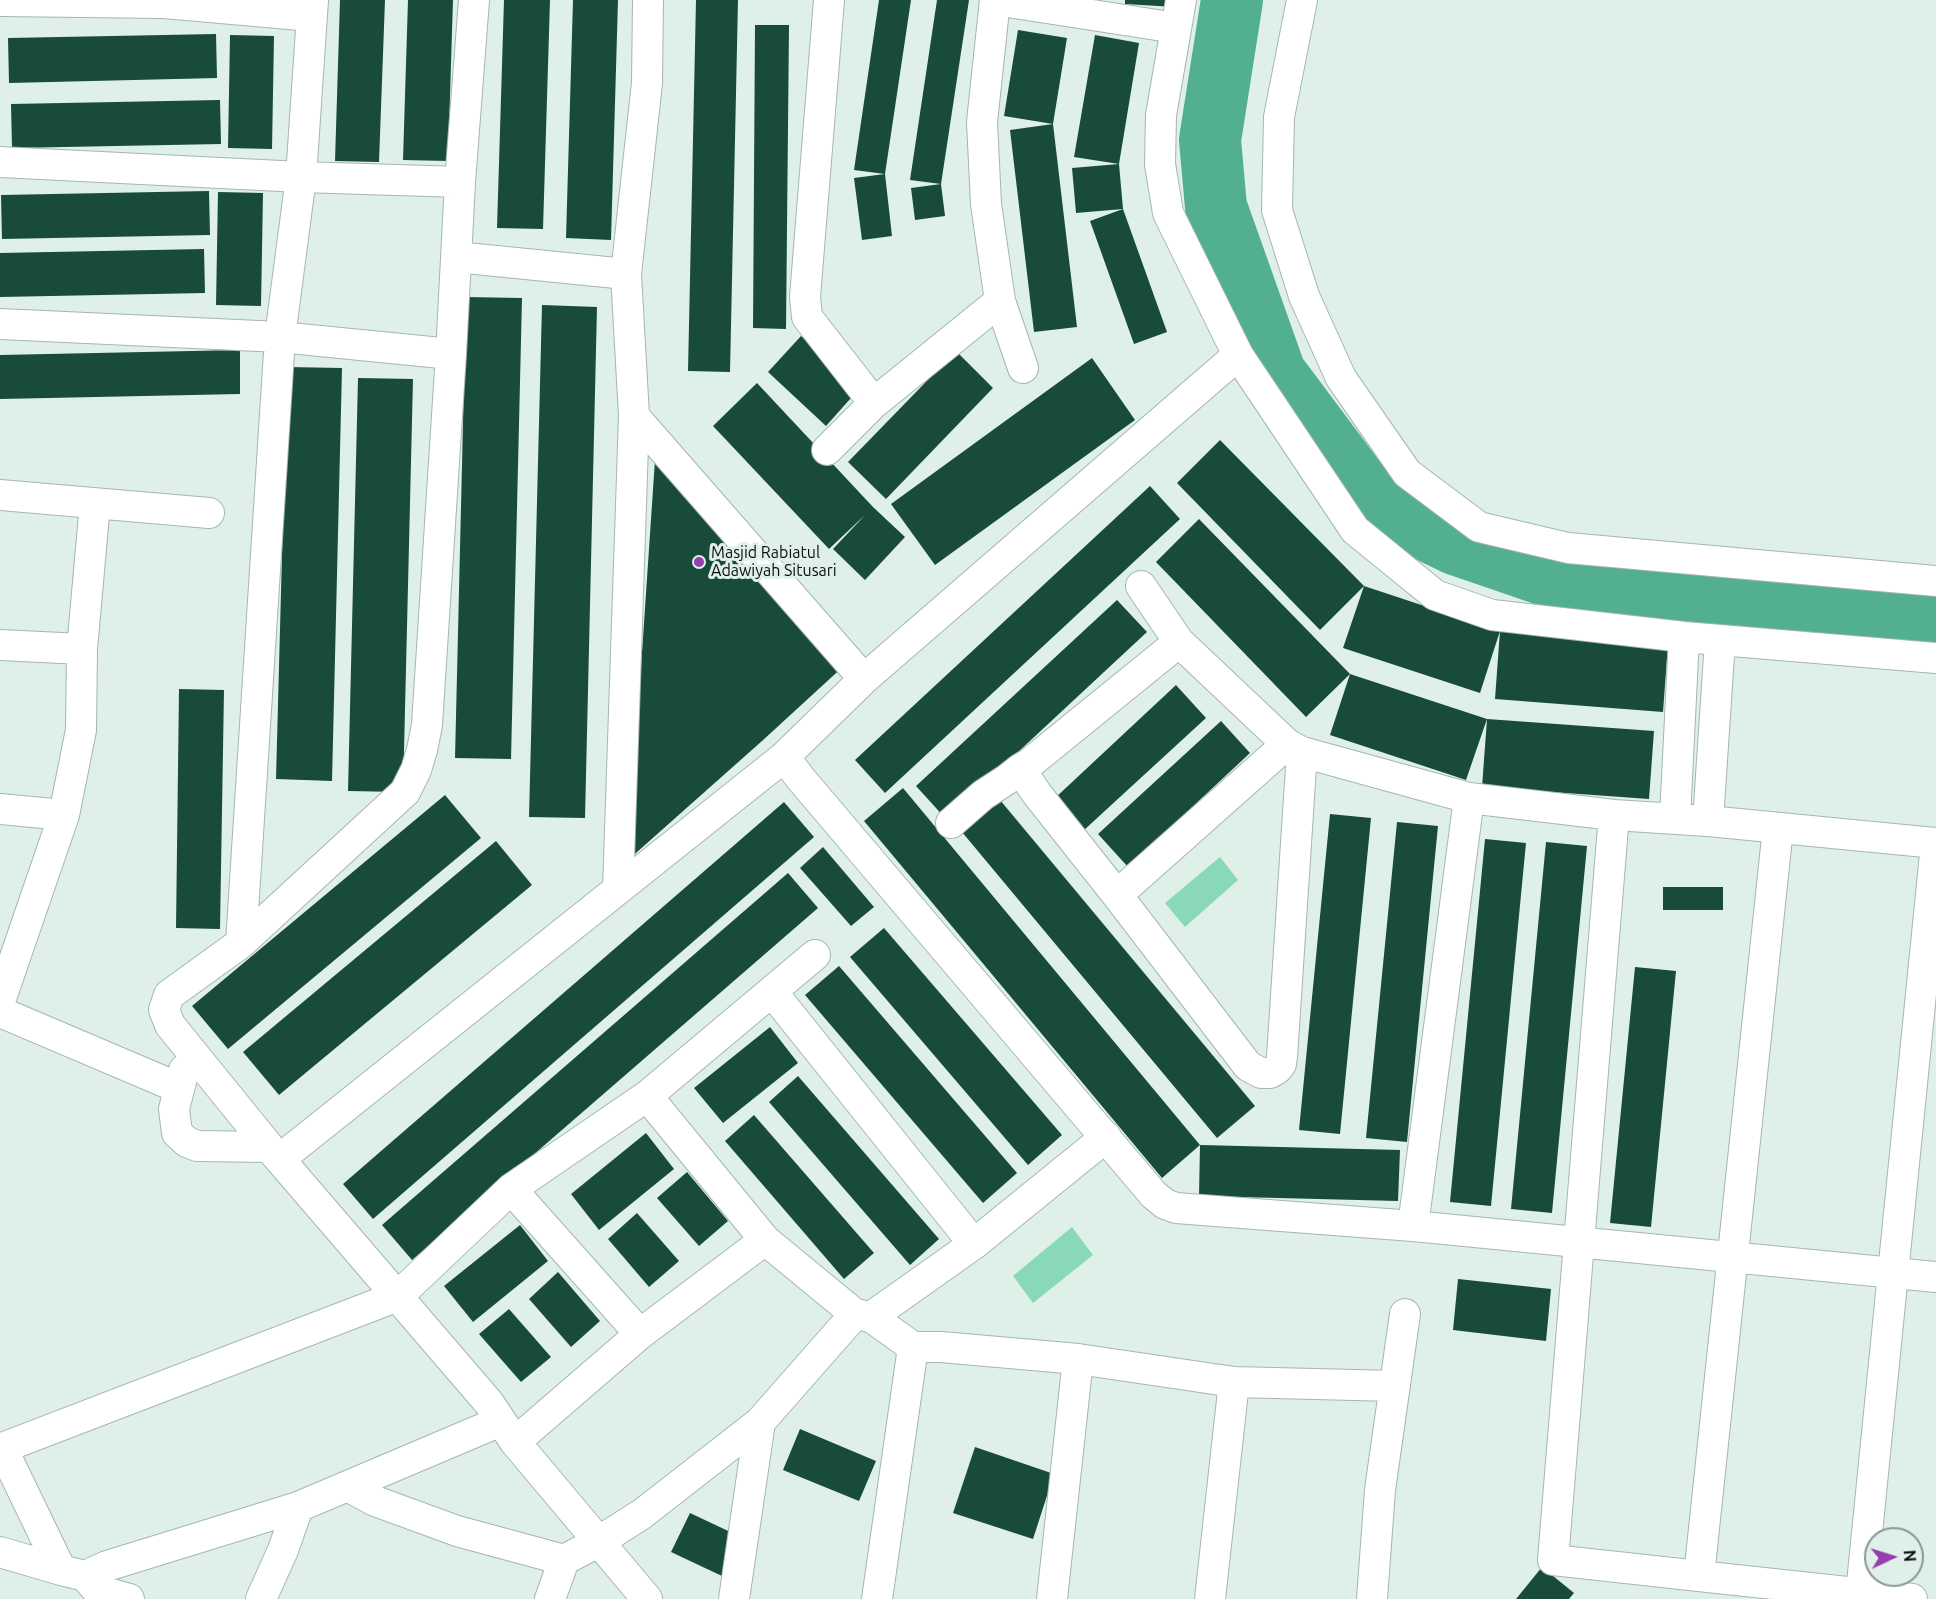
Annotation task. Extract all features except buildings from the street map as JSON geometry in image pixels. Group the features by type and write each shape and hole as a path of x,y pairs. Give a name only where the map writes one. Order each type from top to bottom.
{"street":[{"path":"474,0 460,182 427,725 416,770 405,792 241,943 169,995 164,1010 170,1025 189,1050 489,1403 508,1431 647,1599"},
{"path":"618,890 634,416 626,274 647,83 648,0"},
{"path":"829,0 805,297 807,317 874,403"},
{"path":"1023,368 1000,301 986,204 982,122 995,0 1178,14 1161,114 1160,164 1168,213 1238,355 1355,530 1435,595 1492,615 1684,637 1936,658"},
{"path":"1302,0 1279,117 1277,210 1304,296 1341,378 1407,473 1479,527 1568,548 1936,581"},
{"path":"0,2 164,2 313,8 301,177 280,337 241,943"},
{"path":"0,162 301,177 460,182"},
{"path":"456,257 626,274"},
{"path":"827,450 874,403 1000,301"},
{"path":"0,324 280,337 451,354"},
{"path":"189,1050 174,1108 177,1133 187,1142 197,1146 275,1152 618,890 784,757 864,679 1238,355"},
{"path":"634,416 864,679"},
{"path":"0,495 209,513"},
{"path":"0,1001 8,954 64,815 81,730 82,649 95,504"},
{"path":"1141,586 1179,642 1294,748 1469,798 1614,815 1675,818 1936,844 1861,1593"},
{"path":"1675,818 1684,637"},
{"path":"1708,821 1720,640"},
{"path":"951,823 983,795 1039,756 1179,642"},
{"path":"0,645 82,649"},
{"path":"1117,895 1294,748"},
{"path":"1020,769 1248,1066 1261,1073 1277,1069 1282,1057 1294,748"},
{"path":"784,757 1154,1195 1165,1204 1176,1208 1413,1226 1936,1277"},
{"path":"1413,1226 1469,798"},
{"path":"0,810 64,815"},
{"path":"1614,815 1552,1560 1912,1599"},
{"path":"1699,1576 1778,828"},
{"path":"73,1573 2,1448 398,1296 511,1189 647,1095 815,955"},
{"path":"772,992 974,1244"},
{"path":"0,1010 179,1088"},
{"path":"647,1095 765,1240 863,1315 913,1347 941,1347 1078,1359 1234,1382 1395,1386"},
{"path":"550,1599 564,1560 598,1542 675,1490 760,1422 863,1315 974,1244 1106,1137"},
{"path":"511,1189 640,1334"},
{"path":"73,1573 108,1566 298,1507 347,1486 508,1431 765,1240"},
{"path":"1372,1599 1380,1490 1405,1314"},
{"path":"877,1599 913,1347"},
{"path":"1052,1599 1078,1359"},
{"path":"1210,1599 1234,1382"},
{"path":"734,1599 760,1422"},
{"path":"347,1486 375,1501 457,1531 564,1560"},
{"path":"261,1599 283,1550 298,1507"},
{"path":"0,1552 73,1573 96,1590 129,1599"}],"green space":[{"path":"1220,857 1238,880 1185,927 1165,903"},
{"path":"1072,1227 1093,1255 1033,1303 1013,1276"}],"waterway":[{"path":"1232,0 1210,140 1216,207 1275,373 1373,504 1455,544 1554,578 1936,614"}],"place":[{"name":"Masjid Rabiatul Adawiyah Situsari","path":"699,562"}]}
